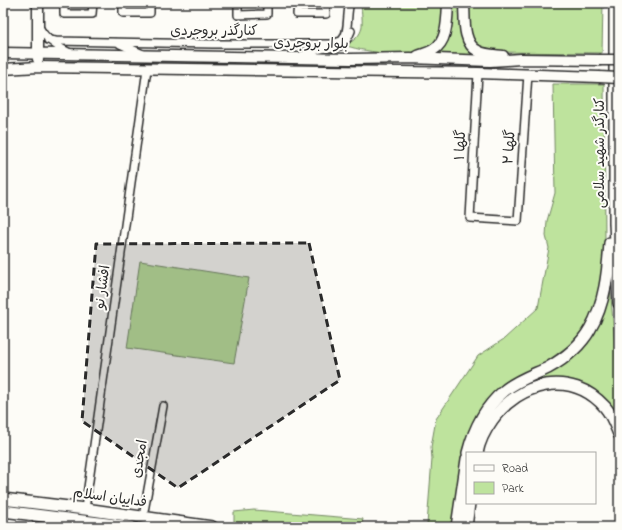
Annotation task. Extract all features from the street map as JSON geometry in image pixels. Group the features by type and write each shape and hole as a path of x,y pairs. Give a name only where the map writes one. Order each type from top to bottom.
{"main road":[{"path":"38,3 38,68"},
{"path":"410,58 432,51 441,42 445,29 448,3"},
{"path":"464,3 468,40 476,50 482,53 521,59"},
{"name":"کنارگذر شهید سلامی","path":"615,3 615,223 619,303"},
{"name":"بلوار بروجردی","path":"3,53 410,58 490,61 521,59 619,60"},
{"name":"بلوار بروجردی","path":"3,69 38,68 478,73 619,78"},
{"path":"468,452 479,421 504,390 558,361 570,352 590,330 600,306 608,269 610,237 615,223"},
{"path":"477,452 478,446 488,426 500,409 522,392 532,387 543,385 557,384 570,386 592,396 609,412 614,420 619,434"},
{"path":"457,527 466,466"},
{"name":"فداییان اسلام","path":"3,499 212,527"},
{"path":"466,527 469,504"},
{"name":"فداییان اسلام","path":"3,511 131,527"}],"street":[{"path":"64,3 64,14 92,14 92,3"},
{"path":"123,3 123,13 150,14 150,3"},
{"path":"238,3 238,15 267,14 267,3"},
{"path":"298,3 298,14 326,14 326,3"},
{"path":"298,57 320,50 340,47 347,41 352,29 351,3"},
{"name":"کنارگذر بروجردی","path":"48,40 212,44 331,44 340,41 345,35 347,27 347,11 351,3"},
{"path":"38,26 48,40 59,48 70,53"},
{"path":"116,42 146,55"},
{"name":"افشار نو","path":"85,509 147,69"},
{"name":"گلها ۱","path":"478,73 470,218 518,221"},
{"name":"گلها ۲","path":"518,221 528,74"},
{"name":"امجدی","path":"143,517 163,406"}],"highlighted area":[{"path":"309,243 340,380 178,488 82,421 96,244"}],"green space":[{"path":"361,3 445,3 439,39 429,48 416,54 396,54 371,51 345,45 357,37 362,28"},
{"path":"452,3 460,3 462,30 481,55 437,54 441,50"},
{"path":"468,3 603,3 602,53 490,52 479,48 471,37"},
{"path":"553,84 604,84 605,243 600,295 596,307 585,327 569,345 542,365 513,378 493,393 479,414 471,452 466,452 466,473 454,527 431,527 427,525 432,459 431,447 436,419 478,356 504,339 538,308 549,248 546,236 547,221 555,193"},
{"path":"140,261 249,278 234,363 127,348"},
{"path":"609,274 619,394 619,422 605,402 540,381 539,376 579,348"},
{"path":"254,510 363,519 361,527 274,527 234,522 234,512"}]}
